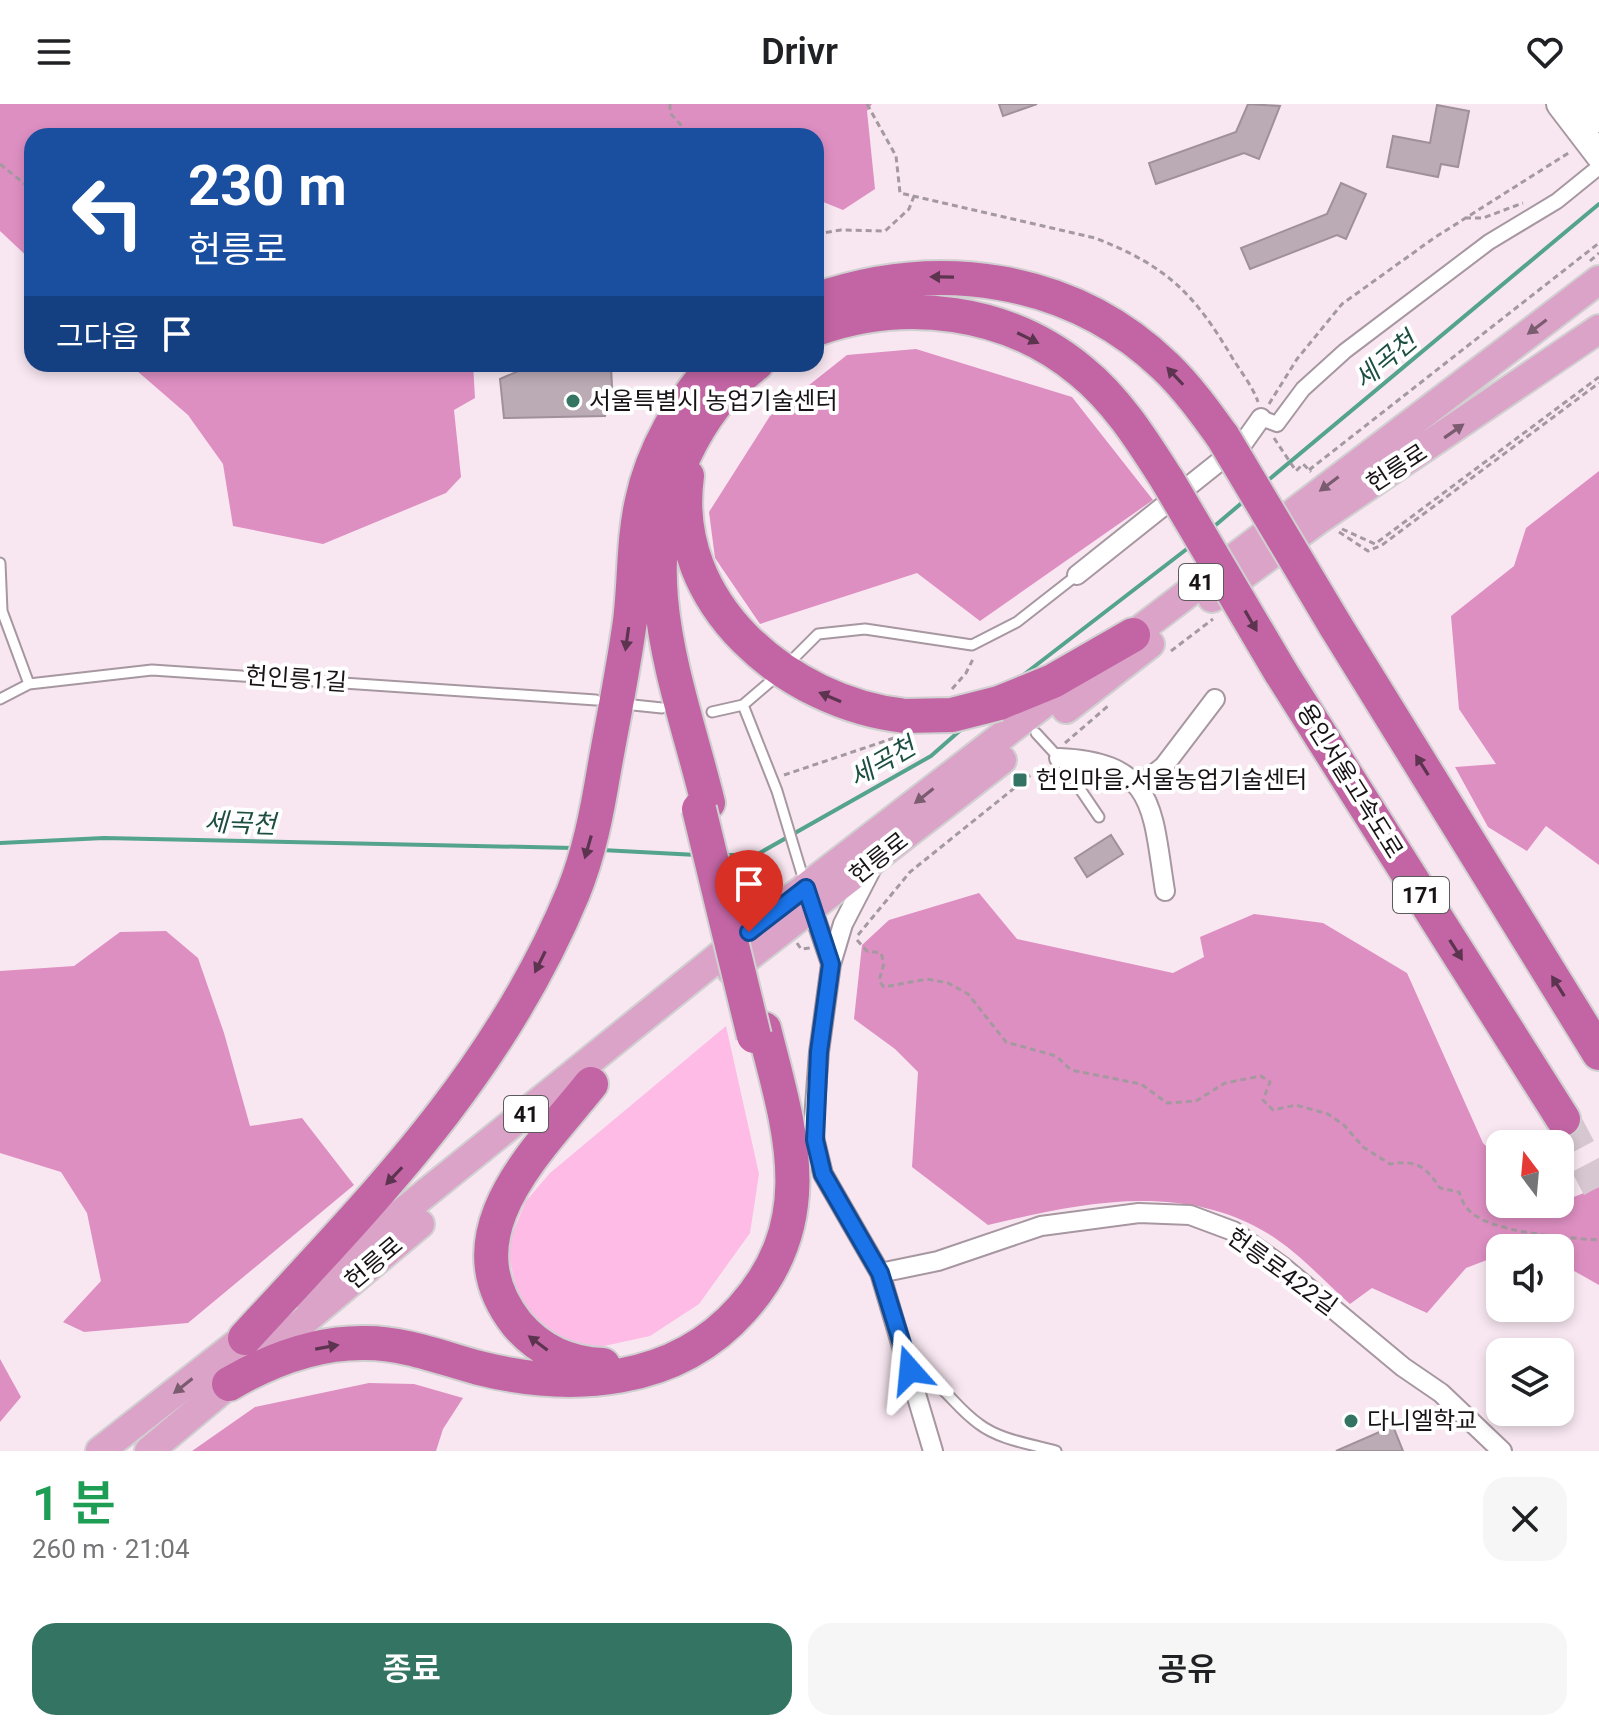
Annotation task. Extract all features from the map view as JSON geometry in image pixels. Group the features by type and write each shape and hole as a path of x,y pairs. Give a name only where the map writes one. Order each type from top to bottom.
{"highway":[{"name":"171","path":"824,297 863,285 917,277 992,280 1041,292 1086,309 1143,347 1187,389 1223,437 1599,1053"},
{"name":"용인서울고속도로","path":"824,327 864,315 920,312 972,318 1019,333 1082,371 1110,399 1168,481 1280,671 1563,1119"},
{"path":"229,1384 284,1358 340,1344 391,1345 505,1374 558,1380 629,1374 664,1365 693,1351 729,1323 758,1290 782,1245 794,1189 792,1148 759,1033 704,806 664,624 657,563 689,398 710,372"},
{"path":"245,1338 414,1154 455,1102 515,1012 574,891 599,802 620,696 642,500 685,427 747,372"},
{"path":"685,427 686,519 696,563 718,609 742,637 806,686 852,706 905,716 952,715 999,703 1053,681 1133,635"},
{"path":"591,1084 504,1198 494,1226 492,1262 498,1291 507,1310 539,1345 577,1362 620,1364 663,1352 708,1324 735,1301 766,1254 777,1213 779,1161 759,1033"}],"main road":[{"path":"1560,104 1591,156"},
{"path":"1588,104 1599,119"},
{"name":"헌릉로","path":"100,1451 808,899 1133,635 1599,280"},
{"name":"헌릉로","path":"149,1451 591,1084 787,927 808,899 875,862 1036,733 1599,329"}],"street":[{"path":"1077,575 1265,424 1277,424 1303,389 1345,351 1489,242 1557,201 1591,156"},
{"path":"1139,786 1164,766 1215,699"},
{"path":"1058,756 1107,766 1132,778 1145,793 1154,825 1165,891"},
{"path":"875,862 831,964 819,1052 813,1133 823,1174 880,1273 933,1451"},
{"path":"808,899 839,943"},
{"name":"헌릉로422길","path":"880,1273 916,1267 1041,1226 1139,1213 1190,1215 1233,1231 1283,1267 1403,1367 1441,1393 1502,1451"}],"lane":[{"path":"0,563 2,611 29,684"},
{"path":"712,712 743,705 764,691 818,634 865,629 972,645 1017,622 1077,575"},
{"name":"헌인릉1길","path":"0,699 29,684 152,670 596,700"},
{"path":"633,705 662,708"},
{"path":"743,705 777,791 808,899"},
{"path":"1036,733 1058,756 1099,817"},
{"path":"910,1370 936,1380 977,1423 996,1434 1056,1451"}],"path":[{"path":"670,104 670,113 684,128"},
{"path":"867,104 896,156 900,193 1095,238 1126,250 1169,275 1210,320 1257,398 1265,424 1296,471 1303,464 1311,472 1599,243"},
{"path":"1265,424 1297,359 1342,304 1434,238 1591,156"},
{"path":"0,164 24,184"},
{"path":"824,233 885,231 909,209 914,196"},
{"path":"1326,523 1375,544 1599,377"},
{"path":"1326,523 1368,551 1382,545 1599,383"},
{"path":"1169,653 1219,614"},
{"path":"839,943 864,924 910,872 1058,756 1110,704"},
{"path":"787,927 801,949 859,939 867,951 881,953 884,963 879,981 884,987 927,979 948,983 968,994 1006,1042 1056,1056 1071,1070 1141,1084 1167,1103 1196,1101 1225,1083 1261,1076 1270,1082 1263,1100 1273,1110 1296,1105 1328,1114 1344,1125 1363,1147 1390,1164 1412,1161 1427,1169 1440,1188 1459,1192 1468,1211 1502,1226 1546,1237 1599,1240"}],"shaded area":[{"path":"0,104 872,104 867,111 875,189 843,210 824,202 824,128 24,128 24,254 0,231"},
{"path":"916,349 1072,397 1153,500 980,621 917,573 760,624 715,558 709,512 770,416 847,355"},
{"path":"138,372 473,372 475,398 454,410 461,477 446,493 323,544 233,526 223,464 188,415"},
{"path":"1599,471 1599,865 1546,826 1527,851 1488,827 1455,767 1496,764 1459,709 1451,616 1514,566 1526,528"},
{"path":"979,893 1017,939 1173,973 1204,957 1200,937 1254,914 1323,923 1407,973 1486,1146 1486,1218 1574,1218 1574,1197 1599,1187 1599,1285 1574,1271 1574,1234 1486,1234 1486,1260 1466,1268 1427,1313 1372,1288 1350,1304 1278,1240 1234,1217 1200,1207 1129,1201 1058,1210 988,1225 912,1167 918,1072 895,1049 854,1019 862,945 889,920"},
{"path":"166,931 198,958 224,1033 250,1126 302,1118 354,1185 188,1323 84,1332 63,1322 101,1281 87,1213 61,1172 0,1153 0,971 74,966 120,932"},
{"path":"726,1026 759,1174 750,1233 699,1304 650,1336 595,1348 550,1336 517,1294 507,1246 526,1201 550,1173"},
{"path":"0,1359 21,1397 0,1422"},
{"path":"369,1383 414,1384 463,1398 443,1429 436,1451 192,1451 255,1407"}],"building":[{"path":"999,104 1037,104 1003,116"},
{"path":"1248,104 1280,106 1259,159 1244,153 1156,184 1149,163 1236,132"},
{"path":"1437,105 1469,111 1458,167 1441,164 1438,177 1387,167 1393,136 1430,143"},
{"path":"1341,183 1366,194 1346,239 1337,235 1250,269 1241,248 1327,214"},
{"path":"516,372 611,372 612,387 605,416 504,418 500,379"},
{"path":"1111,835 1123,854 1087,877 1075,858"},
{"path":"1393,1426 1403,1451 1336,1451"}],"waterway":[{"name":"세곡천","path":"1266,482 1599,204"},
{"name":"세곡천","path":"1211,529 1244,501"},
{"name":"세곡천","path":"1022,676 1192,545"},
{"name":"세곡천","path":"726,855 756,855 931,756 964,727"},
{"name":"세곡천","path":"0,843 104,838 573,848"},
{"name":"세곡천","path":"602,850 697,855"}],"tunnel":[{"path":"1563,1119 1599,1187"}],"place":[{"name":"서울특별시 농업기술센터","path":"573,401"},
{"name":"헌인마을.서울농업기술센터","path":"1020,780"},
{"name":"다니엘학교","path":"1351,1421"}],"route":[{"path":"749,932 806,888 831,964 819,1052 813,1133 823,1174 880,1273 910,1370"}]}
